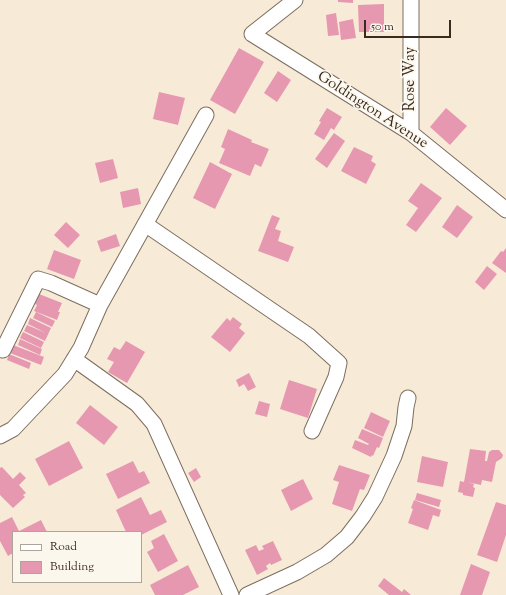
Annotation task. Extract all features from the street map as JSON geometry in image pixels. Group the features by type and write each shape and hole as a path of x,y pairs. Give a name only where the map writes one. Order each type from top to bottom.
{"street":[{"name":"Goldington Avenue","path":"295,0 252,34 411,133 506,210"},
{"name":"Rose Way","path":"411,0 411,133"},
{"path":"0,436 14,429 65,374 81,348 100,305 206,115"},
{"path":"145,224 309,336 339,363 336,378 312,431"},
{"path":"3,350 38,279 52,282 100,305"},
{"path":"74,359 137,404 154,424 231,595"},
{"path":"247,595 297,572 326,555 347,537 375,497 394,456 404,426 408,398"}],"building":[{"path":"338,0 353,0 353,3 338,2"},
{"path":"384,4 384,32 359,32 358,5"},
{"path":"336,13 339,35 328,36 326,15"},
{"path":"353,19 356,38 341,40 339,22"},
{"path":"239,48 264,62 235,114 210,100"},
{"path":"278,71 291,80 277,102 264,93"},
{"path":"159,92 185,98 178,125 153,119"},
{"path":"327,108 342,117 334,130 331,128 324,140 314,134 321,122 319,121"},
{"path":"446,108 467,126 450,145 430,127"},
{"path":"228,129 252,140 251,142 269,149 261,167 255,164 250,176 219,163 225,149 221,147"},
{"path":"334,133 345,141 327,168 315,159"},
{"path":"354,147 373,156 371,161 376,164 366,184 341,171"},
{"path":"113,159 118,178 100,183 95,163"},
{"path":"210,162 232,174 215,209 193,198"},
{"path":"421,183 442,198 416,232 406,225 418,208 408,201"},
{"path":"138,188 141,204 123,208 120,192"},
{"path":"457,205 473,217 457,238 442,227"},
{"path":"272,215 280,218 275,229 281,231 278,241 294,247 288,262 258,251"},
{"path":"66,222 80,235 68,248 54,235"},
{"path":"116,234 120,246 101,252 97,241"},
{"path":"506,248 506,273 492,263 501,251 503,252"},
{"path":"54,250 81,260 74,279 47,269"},
{"path":"487,266 497,274 484,290 475,282"},
{"path":"39,294 62,303 58,312 60,312 57,320 34,311"},
{"path":"36,312 55,321 52,327 33,318"},
{"path":"233,317 242,324 239,328 245,333 230,352 211,337 227,318 230,321"},
{"path":"30,318 51,328 45,341 24,331 27,325 46,333 28,324"},
{"path":"23,332 44,342 41,348 20,338"},
{"path":"20,339 42,349 40,355 18,345"},
{"path":"126,341 145,352 127,383 108,372 114,362 107,359 114,347 120,350"},
{"path":"13,345 44,357 41,365 10,353"},
{"path":"9,354 31,363 29,369 7,360"},
{"path":"249,373 256,387 248,391 244,384 239,387 236,380"},
{"path":"289,380 317,389 308,418 280,409"},
{"path":"259,401 270,404 267,417 255,414"},
{"path":"90,405 118,427 104,445 76,423"},
{"path":"371,412 390,421 383,437 364,428"},
{"path":"362,429 383,438 379,448 377,447 373,456 372,455 371,457 352,448 355,440 368,445 369,444 358,438"},
{"path":"69,441 83,468 49,486 35,459"},
{"path":"470,449 486,451 485,461 487,461 489,452 492,450 499,450 503,455 502,458 496,462 492,482 482,480 481,485 467,482 474,484 473,487 475,488 473,497 463,495 463,493 458,492 460,481 464,482"},
{"path":"422,456 448,462 443,487 417,482"},
{"path":"133,461 139,473 144,471 150,483 118,499 106,474"},
{"path":"339,465 370,475 364,490 360,489 352,511 332,504 339,482 333,480"},
{"path":"2,467 13,479 20,472 26,478 19,485 26,493 23,495 25,497 13,508 0,495 0,468"},
{"path":"196,468 201,477 194,482 188,473"},
{"path":"303,479 313,499 291,511 281,490"},
{"path":"417,493 441,500 439,507 415,500"},
{"path":"141,497 150,515 161,510 167,522 142,534 142,531 126,531 116,510"},
{"path":"414,500 441,510 439,517 433,515 428,530 408,523 413,509 411,508"},
{"path":"496,502 506,505 506,535 497,562 477,555"},
{"path":"12,517 19,531 12,531 12,554 8,556 0,541 0,523"},
{"path":"41,520 46,531 19,531"},
{"path":"164,534 178,561 158,572 147,552 154,548 151,541"},
{"path":"273,541 282,560 271,565 270,563 266,566 268,569 257,575 245,550 256,545 259,551 264,549 262,546"},
{"path":"471,564 490,572 482,595 460,595"},
{"path":"188,565 199,587 183,595 155,595 150,585"},
{"path":"384,578 402,592 404,589 411,595 389,595 378,586"}]}
